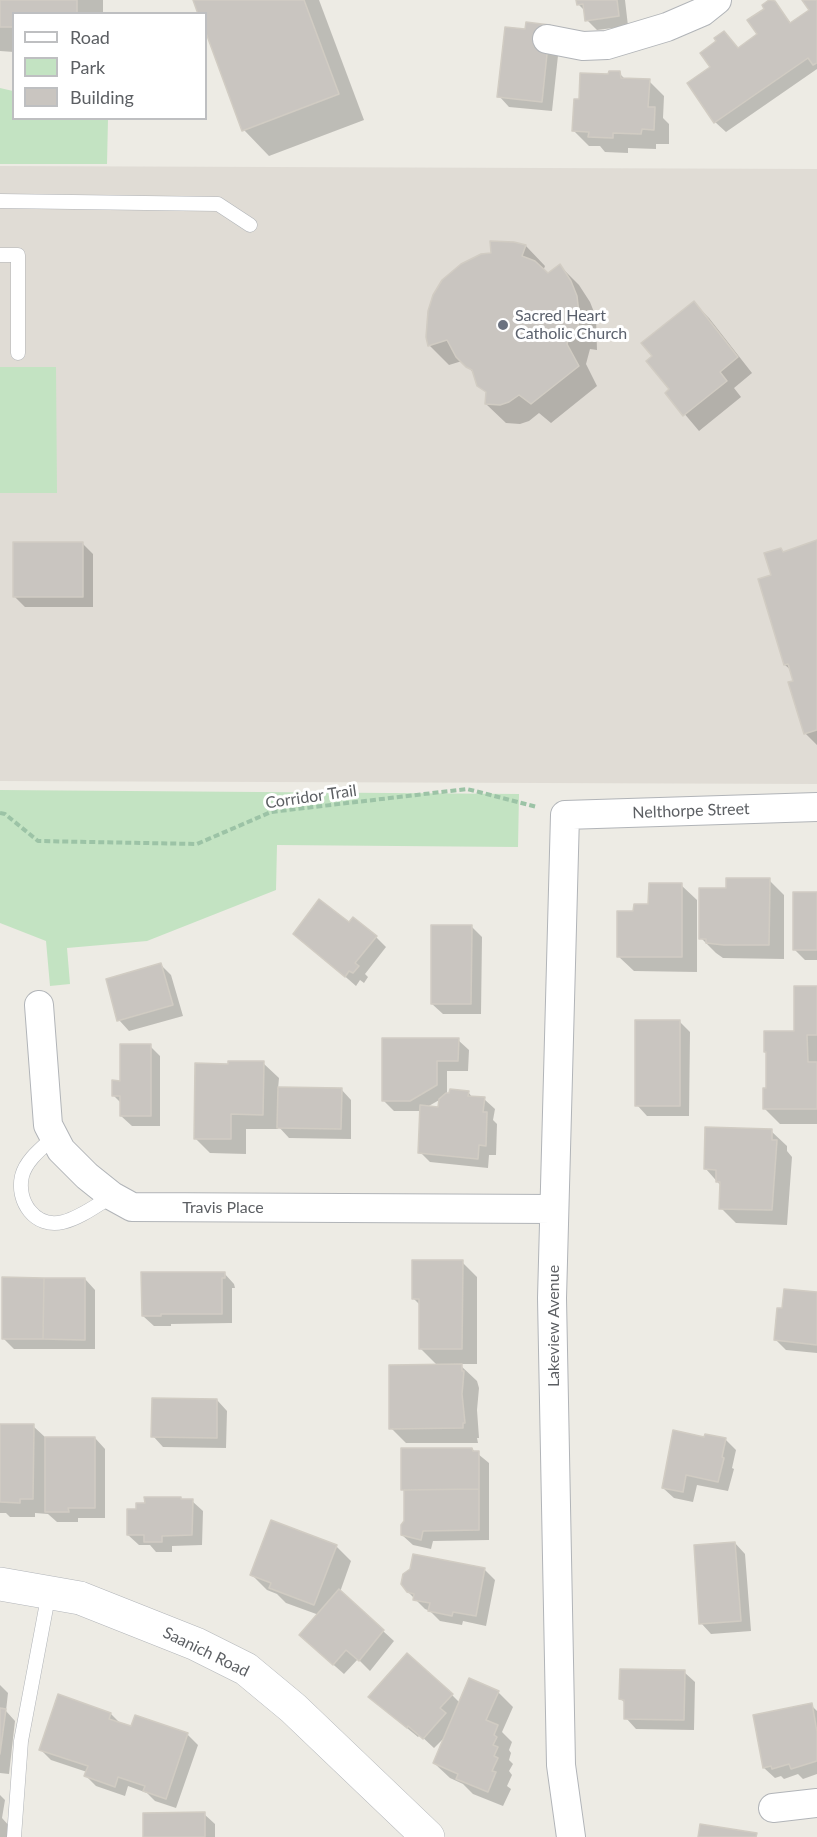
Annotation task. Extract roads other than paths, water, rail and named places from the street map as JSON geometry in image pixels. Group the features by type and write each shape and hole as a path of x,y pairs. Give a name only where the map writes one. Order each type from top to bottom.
{"street":[{"path":"547,39 583,46 607,45 667,27 702,12 717,0"},
{"name":"Nelthorpe Street","path":"565,815 817,807"},
{"name":"Lakeview Avenue","path":"565,815 552,1298 561,1765 571,1837"},
{"name":"Travis Place","path":"39,1005 48,1125 61,1150 87,1176 112,1196 132,1206 158,1208 554,1209"},
{"name":"Saanich Road","path":"0,1584 80,1598 196,1644 246,1669 293,1708 428,1837"},
{"path":"773,1808 817,1803"}],"lane":[{"path":"0,201 218,204 249,225"},
{"path":"0,255 18,255 18,353"},
{"path":"54,1137 30,1161 22,1176 21,1193 26,1208 35,1218 61,1223 79,1216 112,1196"},
{"path":"14,1837 21,1741 49,1592"}],"place":[{"name":"Sacred Heart Catholic Church","path":"503,325"}]}
